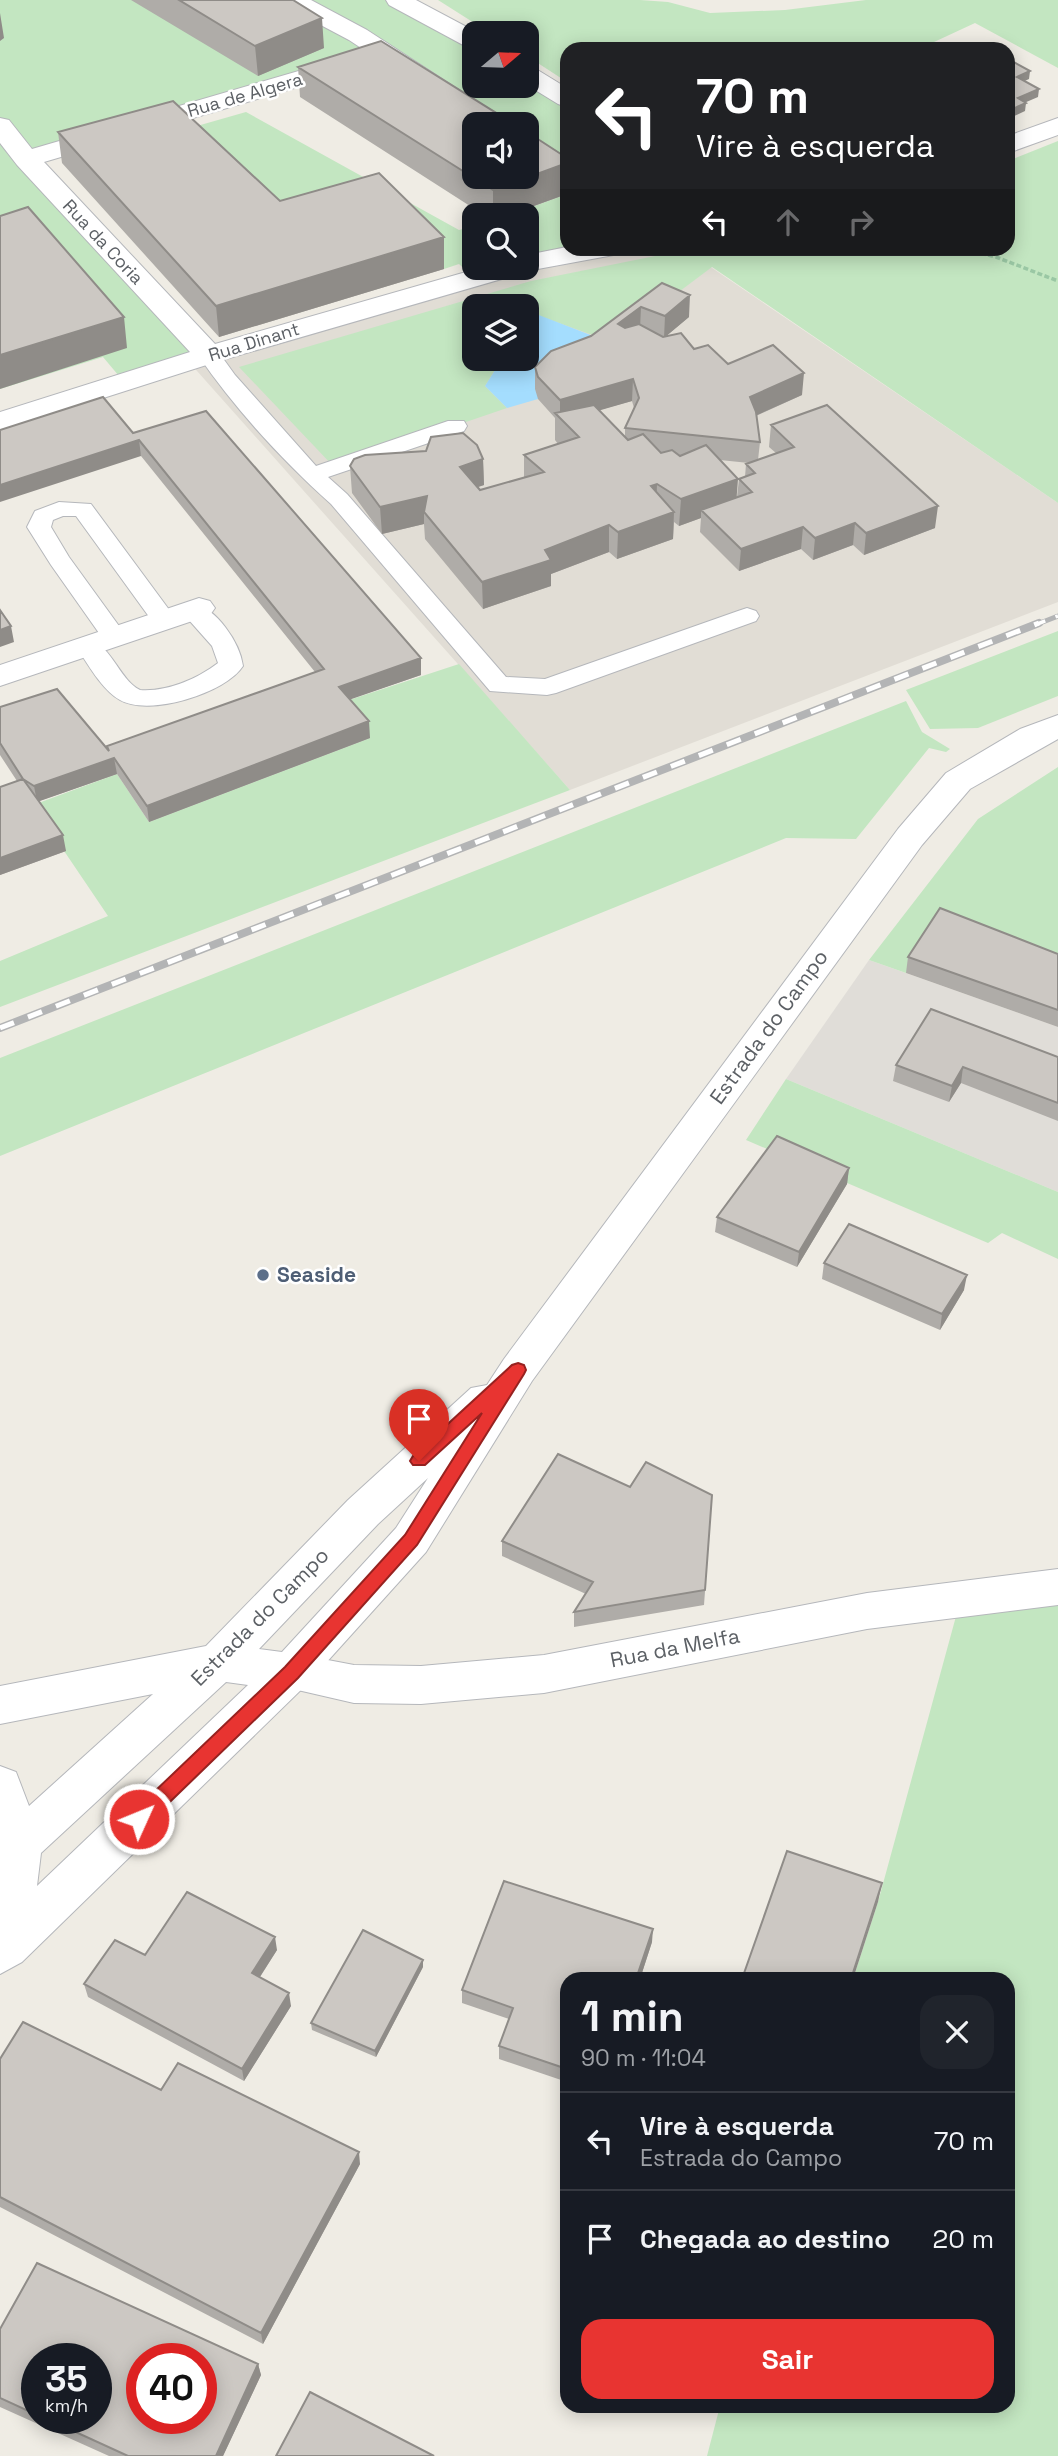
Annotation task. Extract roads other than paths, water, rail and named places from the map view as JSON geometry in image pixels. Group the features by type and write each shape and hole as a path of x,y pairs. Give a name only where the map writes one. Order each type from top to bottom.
{"street":[{"path":"292,0 358,35 475,112"},
{"path":"398,0 462,35"},
{"name":"Rua de Algera","path":"26,159 384,54"},
{"path":"539,82 560,95"},
{"name":"Rua da Coria","path":"0,126 26,159 209,355"},
{"path":"1015,142 1058,127"},
{"path":"539,261 565,256"},
{"name":"Rua Dinant","path":"0,422 209,355 468,280"},
{"path":"0,676 185,612"},
{"name":"Estrada do Campo","path":"2,1949 291,1672 411,1540 518,1370 937,803 958,781 1032,737 1058,726"},
{"name":"Estrada do Campo","path":"10,1853 218,1662 363,1512 518,1370"},
{"name":"Rua da Melfa","path":"0,1705 218,1662 354,1684 421,1685 544,1674 867,1611 1058,1587"},
{"path":"0,1786 10,1853 2,1949"}],"lane":[{"path":"209,355 227,380 312,475 339,499 499,685 547,687 747,616"},
{"path":"312,475 456,426"},
{"path":"59,509 83,509 185,612 204,621 231,656 231,666 220,676 158,699 144,700 127,694 102,641 59,560 38,527 43,516 59,509"}],"water":[{"path":"539,315 606,341 538,399 507,408 485,386 494,371 539,371"}],"railway":[{"path":"1035,625 1058,616"},
{"path":"0,1028 1039,623"}],"place":[{"name":"Seaside","path":"263,1275"}]}
